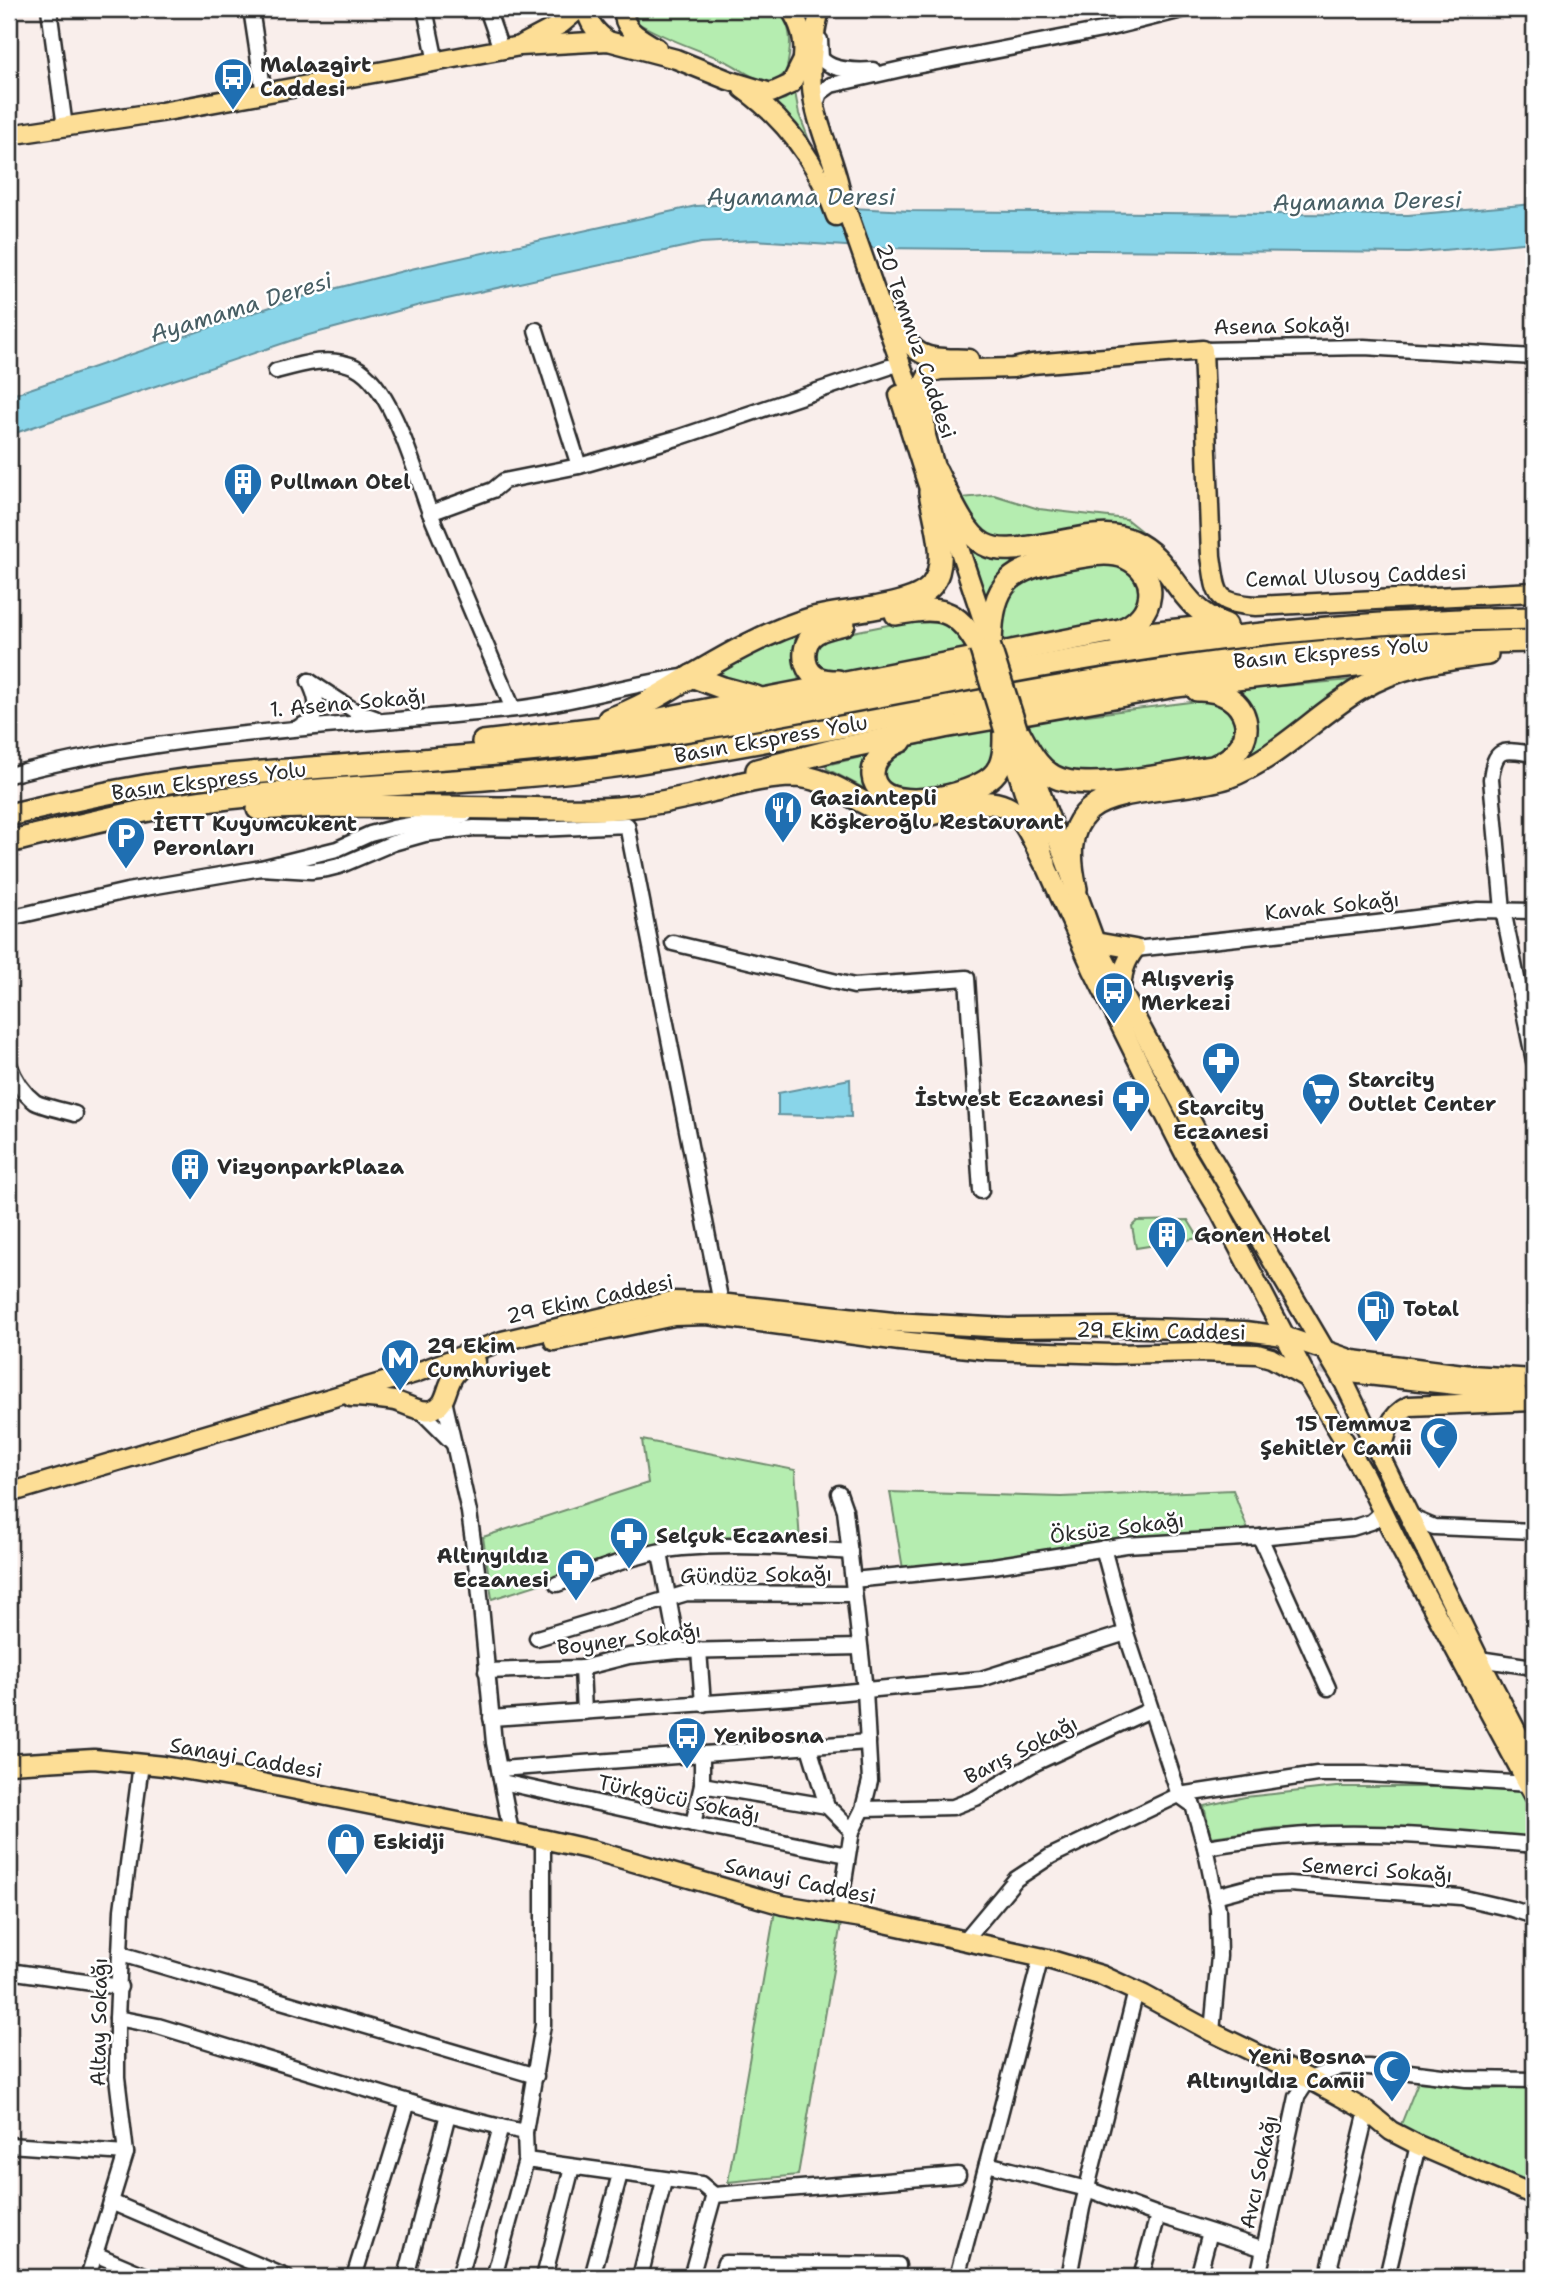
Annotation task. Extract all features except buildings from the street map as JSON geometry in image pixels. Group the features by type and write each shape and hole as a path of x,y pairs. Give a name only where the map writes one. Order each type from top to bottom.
{"highway":[{"path":"936,471 963,526 985,547 1009,550 1092,536 1122,536 1153,554 1194,607 1214,621 1226,625"},
{"path":"550,733 624,714 654,700 691,676 790,626 833,613 906,601 925,592 940,572 941,556 930,492"},
{"path":"227,775 299,763 639,723 1082,638 1129,626 1139,620 1147,609 1149,583 1135,564 1117,556 1095,555 1044,563 1019,573 1006,582 993,607 985,647"},
{"path":"861,680 818,679 811,673 805,658 805,648 811,638 817,632 830,627 933,609 962,621 985,647"},
{"path":"1082,638 1368,615 1430,620"},
{"name":"Basın Ekspress Yolu","path":"9,815 117,791 227,775 466,758 584,746 709,727 1155,648 1270,633 1430,620 1534,618"},
{"name":"Basın Ekspress Yolu","path":"9,842 159,807 259,795 506,777 617,765 1081,683 1239,660 1408,644 1534,640"},
{"path":"679,797 794,759 944,727 1208,682 1438,655 1534,650"},
{"path":"1076,889 1071,864 1071,844 1075,830 1082,818 1103,802 1117,797 1200,785 1229,777 1261,760 1338,703 1381,678 1414,666 1487,654"},
{"path":"691,676 733,691 766,698"},
{"path":"1011,730 1044,769 1054,777 1070,783 1111,782 1213,767 1225,762 1244,743 1247,732 1242,713 1238,705 1221,694 1200,690 1139,694"},
{"path":"944,727 887,746 874,764 874,774 881,791 903,800 917,801 978,786 998,770 1011,730"},
{"path":"122,817 289,807 616,808 756,780 798,776 837,786 878,809 908,817 976,804 999,805 1017,814 1045,863"}],"main road":[{"path":"520,46 559,16 579,9"},
{"path":"586,9 591,25 608,41"},
{"path":"624,9 628,27 637,36 676,58 728,80 771,93 791,84 804,52 816,9"},
{"path":"790,9 797,18 804,52 806,112 866,286 930,492 985,647 1011,730 1045,863 1093,970 1162,1109 1220,1212 1282,1336 1364,1474 1532,1789"},
{"path":"816,9 812,58 815,109 838,173 835,195"},
{"path":"9,135 264,94 520,46 608,41 676,58"},
{"path":"728,80 760,101 789,130 835,195"},
{"name":"20 Temmuz Caddesi","path":"866,286 882,310 926,436 985,647"},
{"path":"882,310 915,352 925,356 1032,364"},
{"name":"Asena Sokağı","path":"1032,364 1203,350"},
{"name":"Cemal Ulusoy Caddesi","path":"1203,350 1211,556 1216,590 1221,597 1229,602 1256,606 1534,592"},
{"path":"926,436 922,386 929,373 940,370 1013,368 1032,364"},
{"path":"1011,730 1095,942 1204,1144 1325,1350 1407,1512 1427,1533 1479,1659 1534,1765"},
{"path":"1095,942 1135,949 1122,972 1121,992"},
{"path":"1162,1109 1212,1184 1282,1336"},
{"name":"29 Ekim Caddesi","path":"9,1493 419,1372 502,1342 672,1301 721,1303 893,1322 997,1328 1113,1327 1245,1331 1282,1336"},
{"path":"1245,1331 1258,1320 1266,1302"},
{"name":"29 Ekim Caddesi","path":"445,1397 453,1374 469,1363 535,1345 674,1316 707,1315 948,1347 1257,1354 1271,1358 1307,1378"},
{"path":"1033,1351 1174,1342 1245,1342 1282,1336 1353,1360 1471,1375 1534,1379"},
{"path":"336,1396 371,1398 417,1409 434,1410 445,1397 446,1387 440,1376 419,1372 406,1390 407,1397 417,1409"},
{"path":"1350,1373 1534,1393"},
{"path":"1381,1458 1385,1433 1399,1410 1409,1406 1534,1401"},
{"name":"Sanayi Caddesi","path":"9,1764 94,1759 247,1780 592,1850 783,1905 839,1913 1041,1957 1101,1975 1136,1991 1309,2079 1367,2111 1391,2131 1418,2145 1534,2195"}],"street":[{"path":"49,9 65,127"},
{"path":"251,9 264,94"},
{"path":"425,9 436,62"},
{"path":"487,9 501,49"},
{"path":"816,9 823,62 864,71 906,68"},
{"path":"1120,25 1123,9"},
{"path":"815,109 820,93 831,85 1186,9"},
{"path":"536,330 579,466"},
{"name":"Asena Sokağı","path":"1203,350 1364,347 1534,357"},
{"path":"276,370 331,361 354,366 371,377 391,409 430,513 513,709"},
{"path":"430,513 493,490 503,481 579,466 677,438 889,367"},
{"name":"1. Asena Sokağı","path":"9,775 90,756 253,732 513,709 691,676"},
{"path":"294,729 306,725 314,716 317,701 309,681 355,712 386,720"},
{"path":"1534,754 1505,750 1493,761 1491,779 1503,910 1534,1061"},
{"path":"9,918 127,891 261,868 337,849 370,834 393,828 511,808"},
{"path":"261,868 311,871 327,869 393,843 425,834 474,828 538,829 627,825 721,1303"},
{"name":"Kavak Sokağı","path":"1135,949 1478,910 1534,911"},
{"path":"673,943 854,986 967,978 981,1191"},
{"path":"9,1064 14,1080 37,1103 75,1114"},
{"path":"445,1397 472,1536 491,1718 510,1832"},
{"path":"417,1409 454,1444"},
{"path":"839,1493 845,1510 854,1587 865,1690 870,1782 863,1809 852,1831 839,1913"},
{"name":"Öksüz Sokağı","path":"854,1587 1126,1545 1352,1528 1371,1522 1382,1512"},
{"path":"1427,1533 1534,1531"},
{"path":"1260,1537 1328,1688"},
{"path":"557,1584 681,1548 772,1547 850,1552"},
{"path":"1103,1548 1150,1710 1179,1795 1193,1805 1205,1847 1218,1909 1219,1956 1212,2032"},
{"path":"660,1553 678,1651"},
{"name":"Gündüz Sokağı","path":"537,1637 687,1593 854,1587"},
{"path":"491,1718 704,1704 981,1679 1126,1633"},
{"name":"Boyner Sokağı","path":"486,1671 582,1668 629,1656 678,1651 860,1647"},
{"path":"699,1650 704,1704"},
{"path":"1479,1659 1534,1667"},
{"path":"582,1668 584,1712"},
{"name":"Barış Sokağı","path":"863,1809 953,1807 976,1798 1035,1763 1150,1710"},
{"path":"501,1775 702,1754 868,1742"},
{"path":"809,1747 827,1806 852,1831"},
{"path":"693,1824 702,1785 702,1754"},
{"name":"Altay Sokağı","path":"88,2277 126,2153 117,2077 117,2018 122,1910 141,1764"},
{"path":"965,1940 1016,1879 1051,1856 1179,1795 1317,1774 1367,1774 1532,1789"},
{"name":"Türkgücü Sokağı","path":"501,1775 693,1824 847,1854"},
{"path":"702,1785 827,1806"},
{"path":"1205,1847 1264,1838 1330,1834 1427,1836 1534,1845"},
{"path":"494,2277 526,2160 525,2132 543,2025 542,1839"},
{"name":"Semerci Sokağı","path":"1215,1896 1253,1886 1289,1884 1460,1897 1534,1916"},
{"path":"121,1954 536,2076"},
{"path":"957,2277 1041,1957"},
{"path":"9,1971 120,1987"},
{"path":"1069,2277 1087,2189 1136,1991"},
{"path":"117,2018 171,2030 448,2114 525,2132"},
{"path":"1309,2079 1341,2067 1360,2067 1466,2079 1534,2080"},
{"name":"Avcı Sokağı","path":"1258,2277 1297,2097 1309,2079"},
{"path":"354,2277 408,2102"},
{"path":"1339,2277 1330,2265 1367,2111"},
{"path":"406,2277 448,2114"},
{"path":"458,2277 501,2127"},
{"path":"9,2145 126,2153"},
{"path":"1387,2277 1418,2145"},
{"path":"526,2160 701,2184 713,2195 958,2175"},
{"path":"987,2164 1087,2189 1264,2249"},
{"path":"544,2277 572,2167"},
{"path":"592,2277 620,2174"},
{"path":"640,2277 664,2181"},
{"path":"691,2277 713,2195"},
{"path":"111,2202 286,2277"},
{"path":"1141,2277 1158,2215"},
{"path":"1198,2277 1210,2232"},
{"path":"95,2254 149,2277"},
{"path":"720,2277 725,2263 898,2265 897,2277"}],"green space":[{"path":"634,9 774,9 785,22 790,38 786,72 775,82 755,78 725,61 648,29 638,23"},
{"path":"795,92 799,114 811,145 771,103 785,99"},
{"path":"994,495 1039,509 1126,519 1156,548 994,544 972,524 960,498"},
{"path":"972,552 1017,559 1044,553 988,610"},
{"path":"1099,564 1119,566 1136,577 1139,589 1137,601 1128,615 1123,619 1001,647 1001,608 1005,596 1014,586 1041,574"},
{"path":"928,617 953,621 970,652 834,674 816,661 815,647 828,637"},
{"path":"791,633 799,636 795,664 799,681 748,690 708,677"},
{"path":"1351,680 1266,746 1238,764 1250,747 1253,731 1247,705 1236,690"},
{"path":"1206,700 1222,704 1234,723 1235,731 1233,738 1222,750 1199,761 1094,774 1071,774 1044,759 1024,723"},
{"path":"993,728 993,754 980,778 920,790 897,788 885,783 882,766 898,749"},
{"path":"866,756 863,770 867,790 827,769 826,765"},
{"path":"1188,1220 1199,1238 1136,1248 1132,1226 1137,1221"},
{"path":"642,1440 795,1470 800,1542 666,1544 492,1599 483,1537 648,1483"},
{"path":"1233,1490 1248,1530 903,1569 890,1492 1061,1497"},
{"path":"1336,1787 1438,1787 1525,1793 1534,1811 1534,1839 1383,1827 1276,1828 1211,1837 1204,1806 1245,1797"},
{"path":"775,1911 841,1923 798,2175 728,2182"},
{"path":"1418,2082 1483,2089 1534,2087 1534,2185 1432,2145 1400,2127"}],"water":[{"path":"754,203 910,211 1408,215 1534,204 1534,242 1409,253 876,248 754,240 701,243 420,305 305,336 9,435 9,396 294,299 411,269 696,206"},
{"path":"850,1079 851,1117 778,1115 778,1093"}],"tunnel":[{"path":"1270,1345 1346,1372"}],"place":[{"name":"Malazgirt Caddesi","path":"233,111"},
{"name":"Pullman Otel","path":"243,516"},
{"name":"Gaziantepli Köşkeroğlu Restaurant","path":"783,844"},
{"name":"İETT Kuyumcukent Peronları","path":"126,870"},
{"name":"Alışveriş Merkezi","path":"1114,1025"},
{"name":"Starcity Eczanesi","path":"1221,1095"},
{"name":"Starcity Outlet Center","path":"1321,1126"},
{"name":"İstwest Eczanesi","path":"1131,1133"},
{"name":"VizyonparkPlaza","path":"190,1201"},
{"name":"Gonen Hotel","path":"1167,1269"},
{"name":"Total","path":"1376,1343"},
{"name":"29 Ekim Cumhuriyet","path":"400,1392"},
{"name":"15 Temmuz Şehitler Camii","path":"1439,1470"},
{"name":"Selçuk Eczanesi","path":"629,1570"},
{"name":"Altınyıldız Eczanesi","path":"576,1602"},
{"name":"Yenibosna","path":"687,1770"},
{"name":"Eskidji","path":"346,1876"},
{"name":"Yeni Bosna Altınyıldız Camii","path":"1392,2103"}],"water label":[{"name":"Ayamama Deresi","path":"801,197"},
{"name":"Ayamama Deresi","path":"1367,201"},
{"name":"Ayamama Deresi","path":"241,307"}]}
